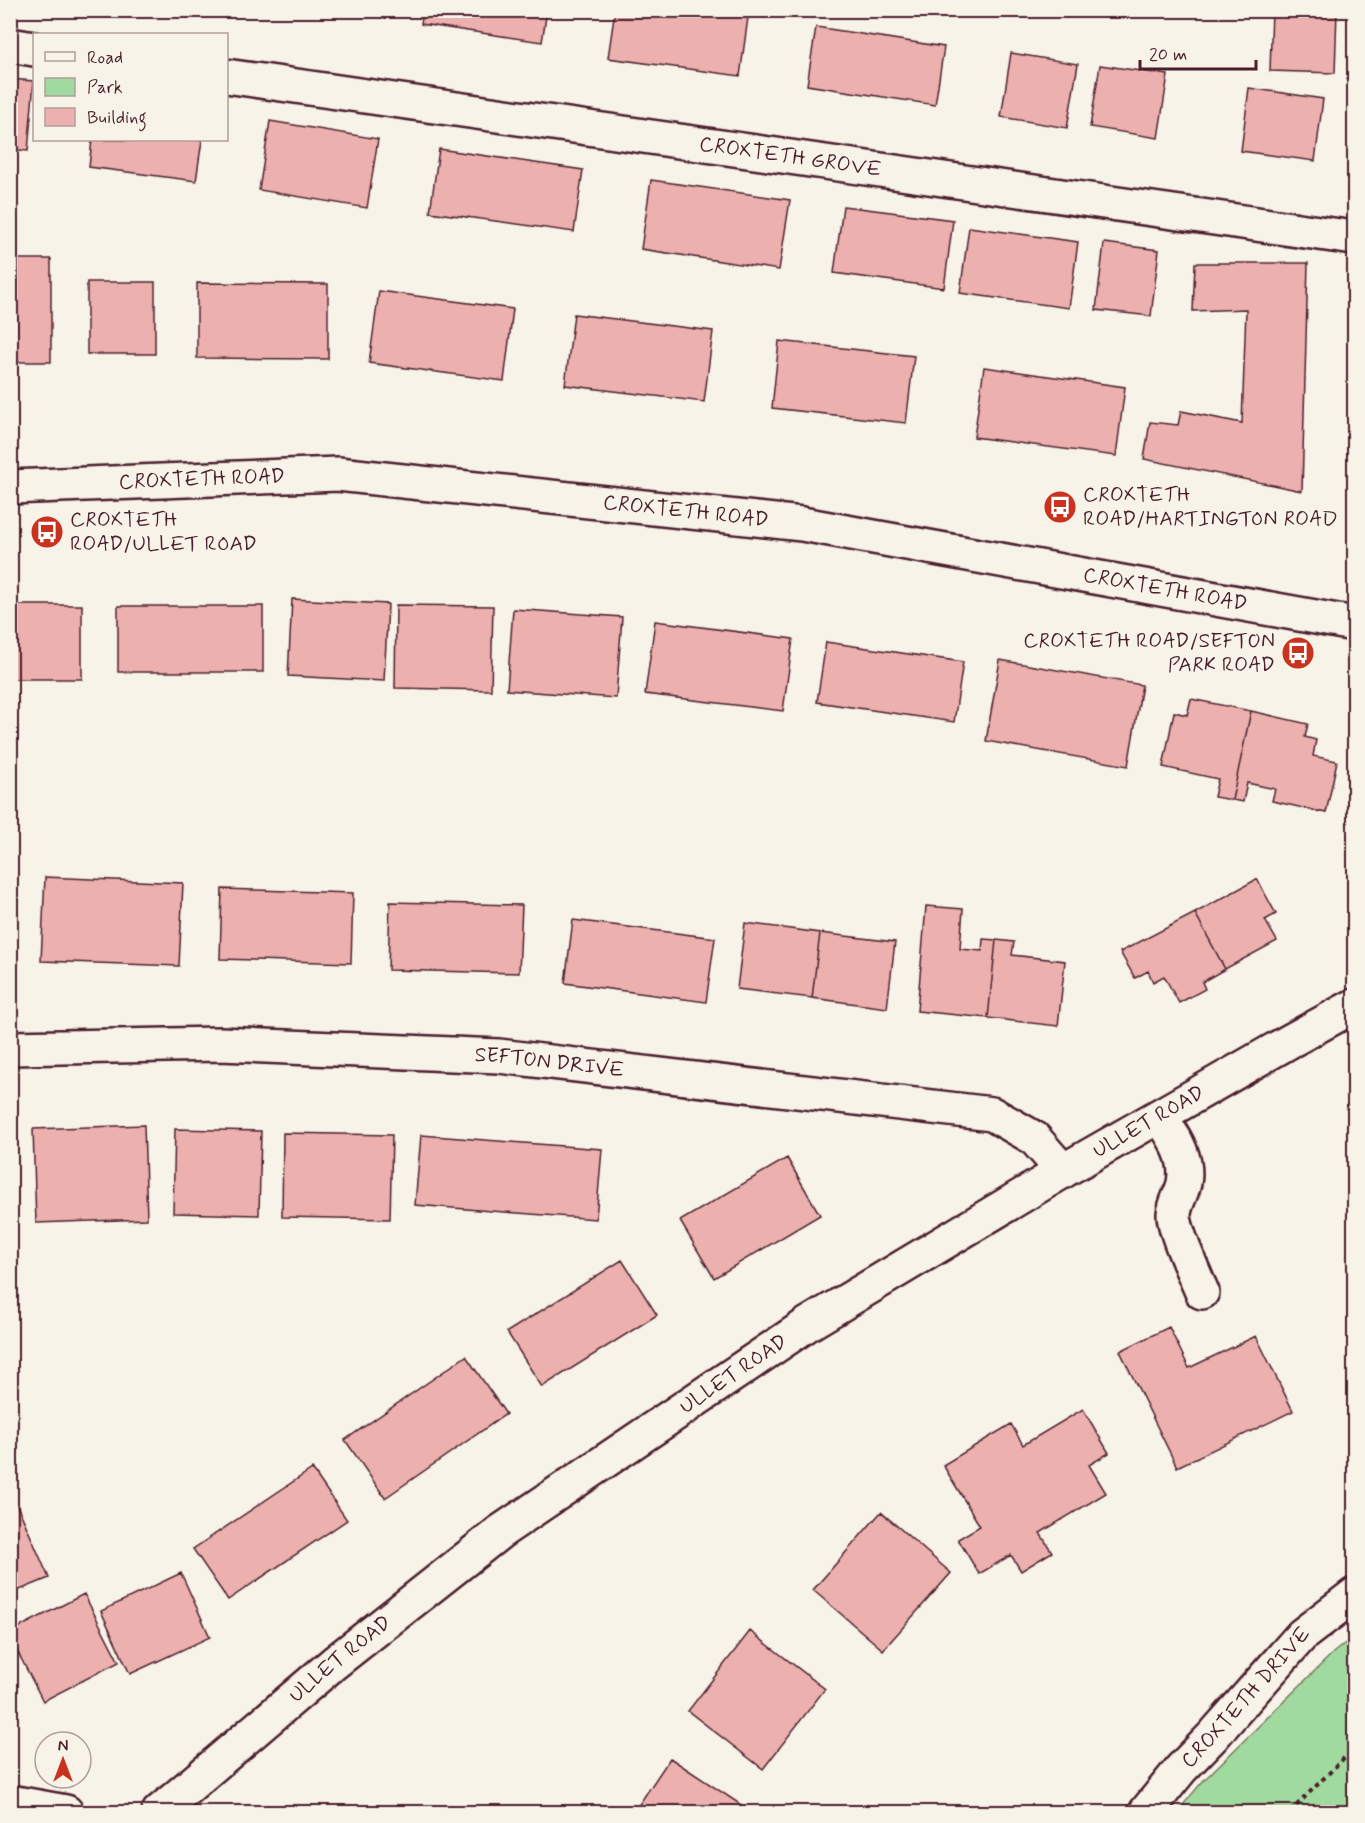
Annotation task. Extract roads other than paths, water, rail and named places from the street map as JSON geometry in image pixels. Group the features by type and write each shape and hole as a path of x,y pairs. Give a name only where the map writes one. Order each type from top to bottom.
{"main road":[{"path":"10,45 33,49"},
{"name":"CROXTETH GROVE","path":"228,76 1354,238"},
{"name":"CROXTETH ROAD","path":"10,487 338,474 802,525 1354,624"},
{"name":"ULLET ROAD","path":"159,1812 334,1663 500,1532 808,1324 1063,1171 1354,1006"},
{"name":"SEFTON DRIVE","path":"10,1048 220,1044 499,1056 546,1061 992,1114 1034,1138 1063,1171"},
{"path":"1160,1116 1180,1147 1183,1158 1184,1181 1174,1214 1177,1228 1202,1292"},
{"name":"CROXTETH DRIVE","path":"1146,1812 1181,1769 1302,1635 1354,1595"},
{"path":"10,1802 66,1812"}],"place":[{"name":"CROXTETH ROAD/HARTINGTON ROAD","path":"1060,507"},
{"name":"CROXTETH ROAD/ULLET ROAD","path":"47,532"},
{"name":"CROXTETH ROAD/SEFTON PARK ROAD","path":"1298,653"}]}
